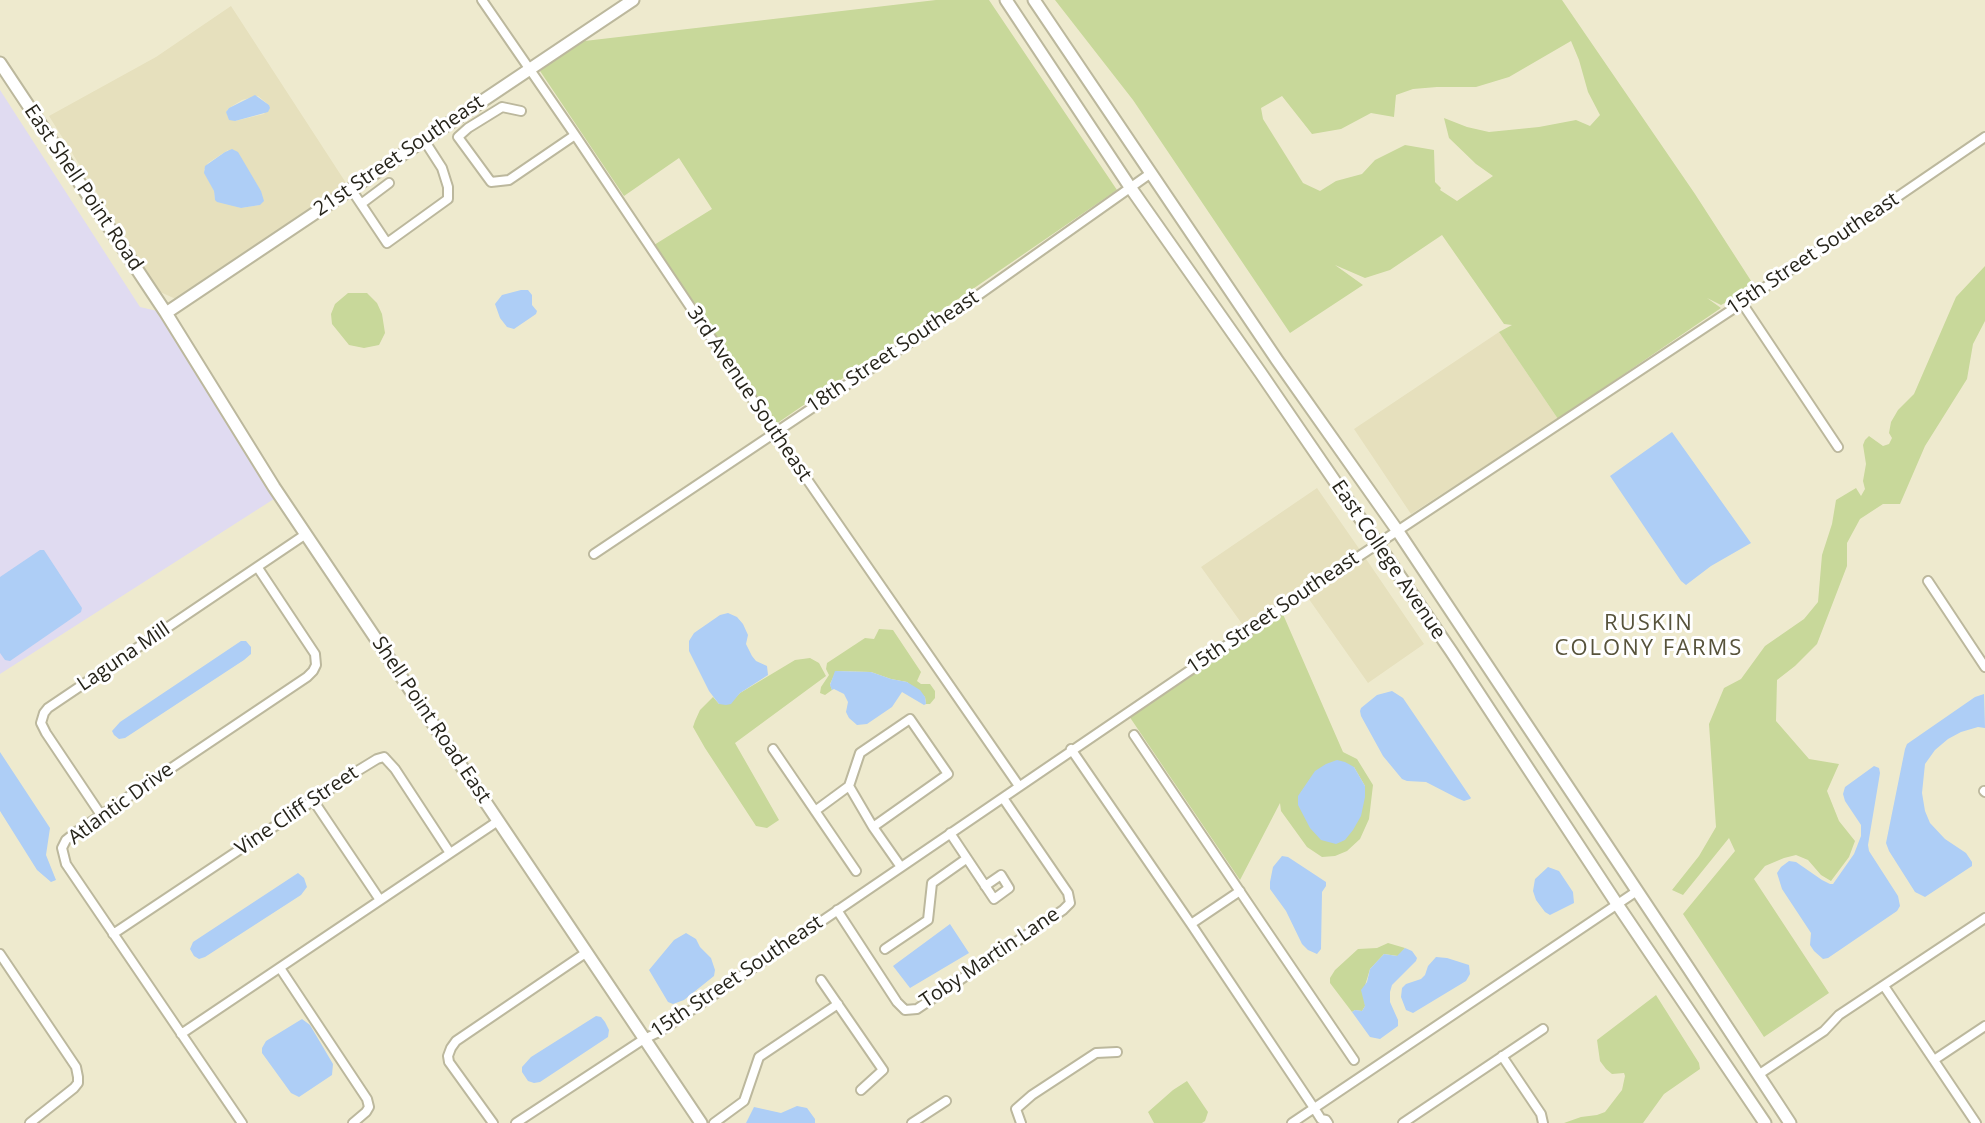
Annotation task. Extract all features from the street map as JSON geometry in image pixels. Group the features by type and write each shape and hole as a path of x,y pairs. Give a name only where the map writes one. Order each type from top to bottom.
{"main road":[{"name":"21st Street Southeast","path":"166,313 633,0"},
{"name":"East College Avenue","path":"1006,0 1130,187 1451,651 1765,1123"},
{"name":"East College Avenue","path":"1034,0 1277,360 1397,530 1790,1123"},
{"name":"East Shell Point Road","path":"0,63 166,313"},
{"name":"Shell Point Road East","path":"166,313 274,487 701,1123"}],"street":[{"name":"3rd Avenue Southeast","path":"482,0 1019,786"},
{"path":"492,94 502,107 521,111"},
{"path":"502,107 458,137 491,182 509,180 575,135"},
{"name":"15th Street Southeast","path":"516,1123 659,1032 1071,749 1742,303 1985,137"},
{"path":"351,189 387,243 448,199 442,168 424,140"},
{"name":"18th Street Southeast","path":"594,554 936,325 1151,173"},
{"path":"361,204 389,183"},
{"path":"1742,303 1838,447"},
{"name":"Laguna Mill","path":"101,815 46,733 41,723 44,713 306,534"},
{"name":"Atlantic Drive","path":"242,1123 113,934 63,857 62,848 66,840 101,815 313,671 315,654 258,568"},
{"path":"1928,581 1984,663"},
{"path":"815,811 849,786 860,753 910,719 948,774 873,827"},
{"path":"1134,735 1354,1060"},
{"path":"773,749 856,871"},
{"path":"1071,749 1323,1122"},
{"name":"Vine Cliff Street","path":"113,934 369,763 384,757 450,853"},
{"path":"849,786 901,867"},
{"name":"Toby Martin Lane","path":"837,910 897,1002 905,1010 917,1009 1070,903 1068,893 1003,798"},
{"path":"313,800 380,900"},
{"path":"181,1034 498,821"},
{"path":"950,833 966,859 994,899 1009,888 1001,875 985,886"},
{"path":"885,949 928,920 932,883 966,859"},
{"path":"1191,924 1240,891"},
{"path":"1292,1123 1637,891"},
{"path":"1758,1075 1824,1031 1839,1015 1985,918"},
{"path":"493,1123 449,1062 451,1048 456,1041 587,952"},
{"path":"0,954 76,1067 78,1077 74,1088 30,1123"},
{"path":"280,968 367,1099 369,1107 353,1123"},
{"path":"821,980 883,1070 861,1090"},
{"path":"1884,986 1976,1123"},
{"path":"714,1123 744,1101 759,1057 838,1004"},
{"path":"1934,1060 1985,1026"},
{"path":"1403,1123 1543,1029"},
{"path":"1021,1123 1016,1109 1032,1095 1096,1053 1117,1052"},
{"path":"1502,1056 1541,1114 1543,1123"},
{"path":"912,1123 946,1101"}],"shaded area":[{"path":"231,6 348,186 178,300 158,291 49,116 156,57","holes":["258,96 269,105 264,114 235,121 226,112 242,100","228,150 261,191 260,205 241,208 215,200 204,170 208,163"]},
{"path":"0,90 140,307 166,313 277,497 0,674"},
{"path":"1499,332 1558,419 1411,514 1354,429"},
{"path":"1317,488 1360,550 1245,628 1201,567"},
{"path":"1364,556 1424,644 1368,683 1306,595"}],"green space":[{"path":"936,0 989,0 1117,190 776,424 654,245 712,209 679,158 624,196 538,68 576,42"},
{"path":"1055,0 1562,0 1755,287 1721,305 1707,298 1721,308 1558,419 1499,332 1512,325 1504,324 1442,235 1390,270 1365,278 1335,265 1363,285 1290,333 1133,100","holes":["1571,41 1588,92 1600,115 1590,126 1576,120 1489,132 1444,118 1449,138 1493,176 1457,201 1440,190 1435,182 1434,150 1405,145 1375,160 1362,174 1336,181 1320,191 1303,183 1263,119 1261,108 1282,96 1312,134 1341,129 1371,113 1394,117 1396,95 1413,89 1476,87 1509,77"]},
{"path":"1985,266 1985,321 1973,344 1967,379 1925,446 1900,504 1883,504 1860,519 1847,543 1847,566 1817,644 1777,680 1776,721 1809,759 1839,764 1827,791 1839,821 1855,841 1849,857 1831,881 1808,860 1796,855 1765,866 1754,879 1829,993 1764,1037 1683,914 1735,851 1729,838 1683,895 1672,890 1699,856 1716,827 1709,724 1724,688 1741,679 1765,646 1804,619 1818,602 1822,555 1836,500 1856,488 1861,496 1865,489 1865,440 1869,436 1883,446 1889,444 1892,438 1889,433 1891,422 1914,394 1956,297"},
{"path":"348,293 367,293 377,303 385,333 379,345 364,348 349,345 332,324 331,314 335,304"},
{"path":"1282,612 1343,752 1357,759 1373,785 1369,819 1360,839 1347,851 1322,857 1307,847 1281,811 1280,803 1240,880 1129,716","holes":["1354,767 1365,786 1300,794 1312,777"]},
{"path":"879,629 893,630 921,672 917,681 930,684 935,691 935,698 930,704 926,704 925,697 907,682 871,672 836,671 830,684 832,690 825,695 820,693 829,675 827,663 865,638 874,639"},
{"path":"810,658 819,663 826,676 735,743 779,820 767,828 756,826 693,727 700,710 713,697 719,704 732,701 795,660"},
{"path":"1388,943 1405,948 1398,956 1384,954 1370,969 1364,989 1365,1006 1362,1011 1352,1012 1330,983 1330,978 1358,949 1377,948"},
{"path":"1656,995 1700,1069 1664,1094 1643,1123 1564,1123 1605,1112 1622,1090 1624,1073 1612,1074 1606,1069 1600,1061 1597,1040"},
{"path":"1187,1081 1208,1112 1205,1121 1154,1123 1148,1112"}],"water":[{"path":"255,95 269,105 268,112 229,120 226,112 229,108"},
{"path":"232,149 238,152 261,191 264,201 260,205 241,208 215,200 214,191 204,173 205,166"},
{"path":"528,290 532,295 532,305 537,311 514,329 507,327 500,318 495,304 502,295"},
{"path":"1672,432 1751,543 1686,585 1610,476"},
{"path":"44,550 82,608 81,612 10,661 5,660 0,653 0,577"},
{"path":"728,613 743,624 748,635 746,644 756,661 767,666 768,675 726,705 719,704 709,691 689,651 689,641 694,633"},
{"path":"241,641 246,641 251,647 251,654 244,660 125,738 119,739 114,735 112,731 120,722"},
{"path":"835,671 871,672 907,682 920,690 926,704 902,692 892,707 867,724 857,725 846,712 848,702 844,694 832,690 830,685"},
{"path":"1392,691 1403,698 1470,799 1464,801 1426,782 1402,779 1383,756 1360,711 1377,695"},
{"path":"1984,694 1985,728 1961,732 1948,739 1925,764 1922,793 1930,823 1945,839 1966,853 1972,866 1925,897 1915,892 1886,843 1905,749 1907,744"},
{"path":"0,752 50,828 46,855 56,880 51,882 37,870 0,811"},
{"path":"1337,760 1354,767 1365,786 1365,797 1361,816 1353,830 1345,840 1336,844 1321,840 1310,828 1298,805 1298,796 1315,771"},
{"path":"1874,766 1879,768 1880,773 1869,851 1898,896 1900,906 1897,911 1823,959 1810,945 1811,933 1782,889 1777,873 1789,861 1796,862 1833,884 1854,854 1861,836 1861,825 1845,801 1845,787"},
{"path":"1282,856 1326,882 1322,892 1321,949 1317,954 1302,944 1286,911 1270,889 1273,867"},
{"path":"1548,867 1559,871 1573,892 1574,903 1550,915 1536,900 1533,891 1535,879"},
{"path":"298,873 307,887 301,895 205,957 199,959 194,956 190,949 193,942"},
{"path":"950,924 969,953 910,988 893,966"},
{"path":"686,933 696,939 711,958 714,976 684,1000 673,1004 668,1002 649,970 674,940"},
{"path":"1405,948 1417,958 1392,985 1390,992 1398,1026 1380,1039 1370,1037 1352,1012 1362,1011 1365,1006 1361,990 1370,969 1384,954 1397,956"},
{"path":"1436,957 1469,965 1470,974 1466,981 1413,1013 1406,1010 1401,997 1402,988 1421,979"},
{"path":"596,1016 605,1022 608,1037 540,1082 528,1081 522,1067 531,1057"},
{"path":"302,1019 310,1025 333,1064 332,1075 299,1097 291,1093 262,1053 262,1048 266,1041"},
{"path":"797,1106 807,1108 815,1123 746,1123 754,1107 781,1113"}],"district":[{"name":"RUSKIN COLONY FARMS","path":"1649,636"}]}
